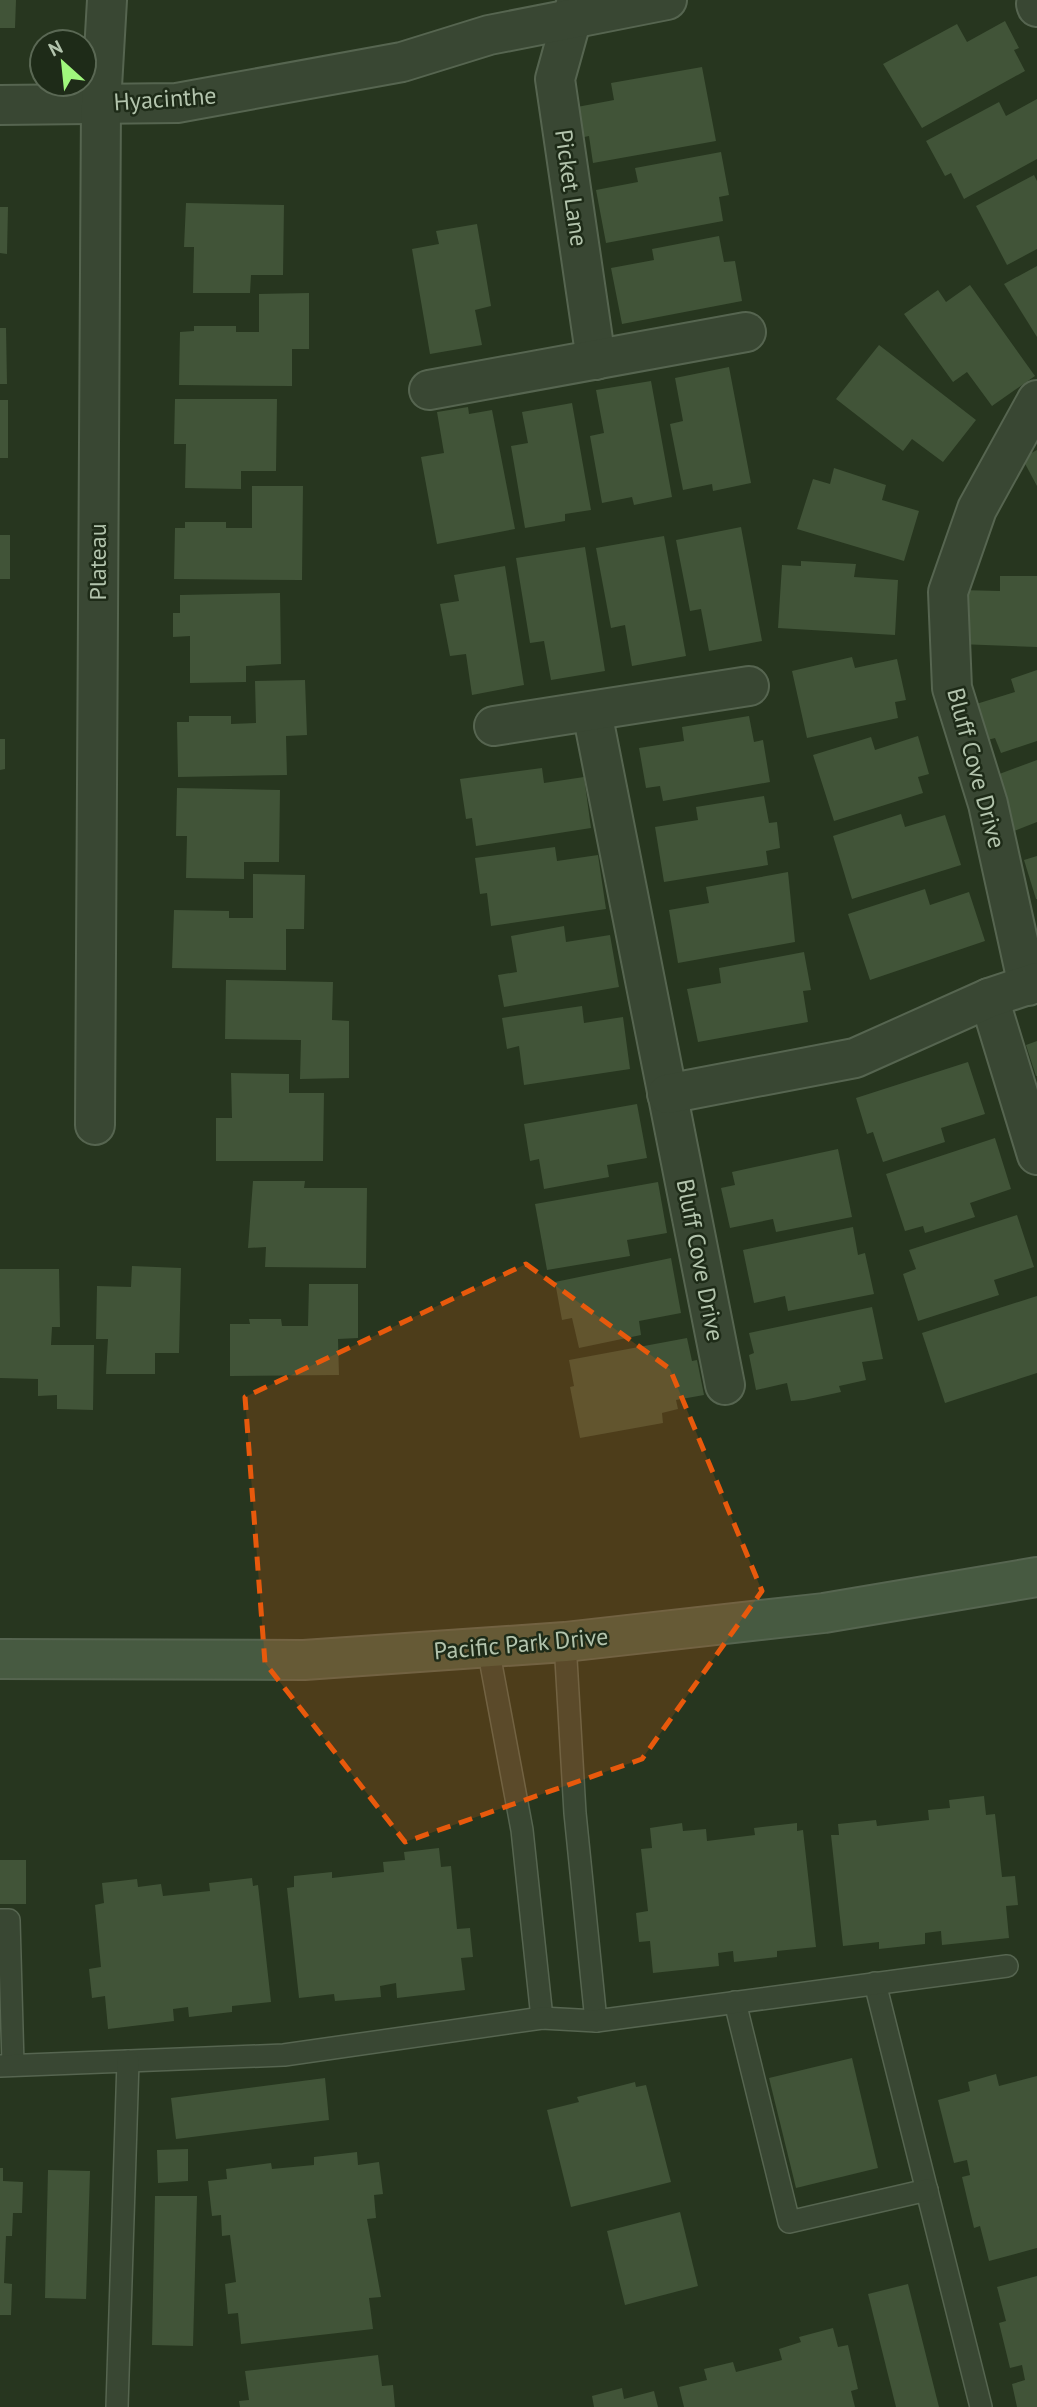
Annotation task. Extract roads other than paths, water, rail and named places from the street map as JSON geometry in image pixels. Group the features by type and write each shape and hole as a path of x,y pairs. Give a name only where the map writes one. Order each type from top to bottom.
{"main road":[{"name":"Pacific Park Drive","path":"0,1659 304,1660 565,1642 824,1613 1037,1577"}],"street":[{"name":"Plateau","path":"95,1125 101,104 107,0"},
{"path":"575,9 667,0"},
{"name":"Hyacinthe","path":"0,105 177,103 402,62 575,9"},
{"name":"Picket Lane","path":"575,9 555,79 596,360"},
{"path":"429,390 746,332"},
{"name":"Bluff Cove Drive","path":"667,1094 855,1058 989,998 1032,984 988,804 953,688 948,592 978,509 1037,400"},
{"path":"495,726 749,686"},
{"name":"Bluff Cove Drive","path":"592,712 725,1385"},
{"path":"989,998 1037,1155"}],"lane":[{"path":"565,1642 575,1813 597,2021"},
{"path":"488,1648 522,1830 542,2018"},
{"path":"0,1920 9,1920 6,2065 285,2055 542,2018 597,2021 1007,1966"},
{"path":"875,1983 981,2407"},
{"path":"735,2002 789,2222 927,2190"},
{"path":"117,2407 128,2060"}]}
